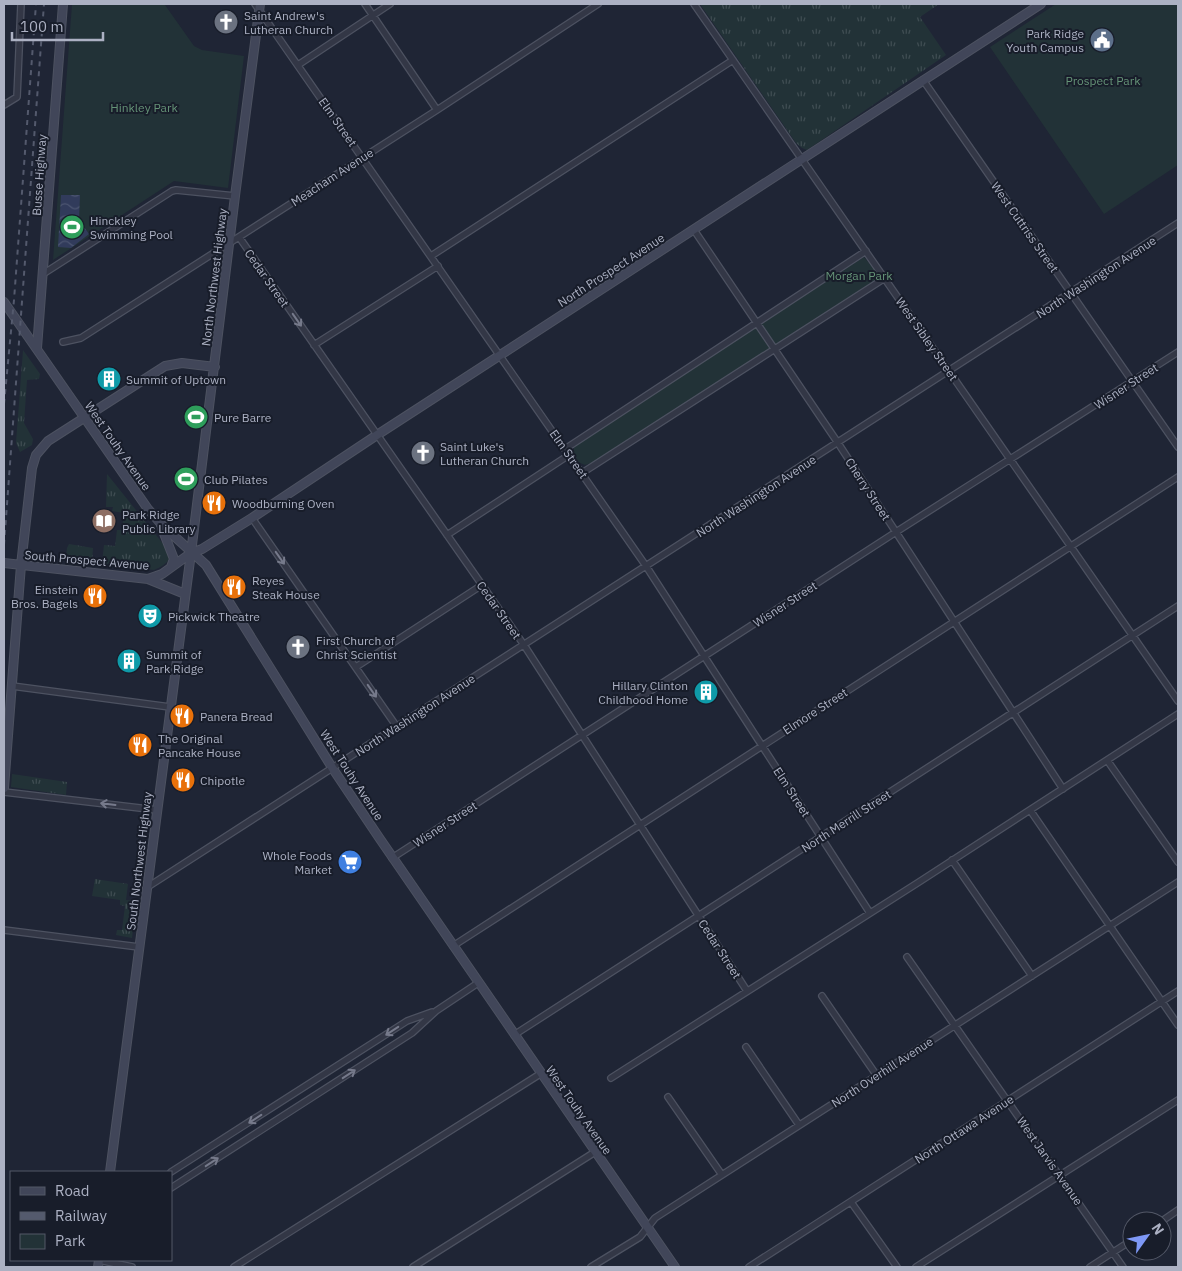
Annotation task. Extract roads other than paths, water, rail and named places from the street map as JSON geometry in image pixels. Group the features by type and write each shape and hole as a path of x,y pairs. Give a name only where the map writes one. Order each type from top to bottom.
{"main road":[{"name":"Busse Highway","path":"37,348 63,4"},
{"name":"North Prospect Avenue","path":"191,553 202,549 252,518 1041,4"},
{"name":"North Northwest Highway","path":"191,553 258,6"},
{"name":"West Touhy Avenue","path":"4,302 148,509 191,553 206,565 333,769 392,858 675,1267"},
{"path":"4,790 21,565 32,462 45,444 165,366 182,363 214,367"},
{"path":"159,521 174,559 171,567"},
{"name":"South Prospect Avenue","path":"4,563 148,579 156,577 191,553"},
{"name":"South Northwest Highway","path":"110,1171 191,553"},
{"path":"148,579 185,594"}],"street":[{"path":"4,106 17,97 21,4"},
{"path":"365,4 437,110"},
{"path":"298,65 390,4"},
{"name":"Meacham Avenue","path":"63,342 81,338 437,110 598,4"},
{"name":"West Sibley Street","path":"694,4 1178,701"},
{"name":"Elm Street","path":"258,6 646,566 870,913"},
{"path":"431,256 733,60"},
{"name":"West Cuttriss Street","path":"923,80 1178,448"},
{"path":"43,274 172,191 234,196"},
{"name":"North Washington Avenue","path":"146,888 1178,223"},
{"name":"Cherry Street","path":"694,230 838,443 1063,788"},
{"name":"Cedar Street","path":"239,237 524,645 747,991"},
{"path":"565,448 866,251"},
{"path":"314,345 438,266"},
{"path":"582,473 885,278"},
{"name":"Wisner Street","path":"392,858 1178,352"},
{"path":"447,535 569,455"},
{"name":"Elmore Street","path":"453,946 1178,477"},
{"path":"252,518 397,727"},
{"path":"356,667 482,585"},
{"name":"North Merrill Street","path":"514,1035 1178,606"},
{"path":"12,686 170,707"},
{"path":"611,1078 1178,714"},
{"path":"1108,760 1178,862"},
{"path":"4,790 157,810"},
{"path":"1030,810 1178,1025"},
{"path":"952,860 1032,976"},
{"name":"North Overhill Avenue","path":"592,1267 640,1237 654,1218 1178,882"},
{"path":"4,930 139,946"},
{"name":"West Jarvis Avenue","path":"907,957 1123,1267"},
{"path":"172,1187 412,1034 436,1011 478,983"},
{"name":"North Ottawa Avenue","path":"749,1267 1178,991"},
{"path":"822,996 877,1076"},
{"path":"172,1171 407,1021 436,1011"},
{"path":"746,1047 799,1125"},
{"path":"234,1267 540,1074"},
{"path":"668,1097 722,1175"},
{"path":"916,1267 1178,1100"},
{"path":"413,1267 595,1152"},
{"path":"851,1202 897,1267"},
{"path":"1090,1267 1122,1246"},
{"path":"104,1261 132,1267"}],"water":[{"name":"Hinckley Swimming Pool","path":"61,195 80,195 79,220 89,234 71,248 58,247"}],"railway":[{"path":"4,404 14,300 36,4"},
{"path":"4,545 44,4"}],"place":[{"name":"Saint Andrew's Lutheran Church","path":"226,22"},
{"name":"Park Ridge Youth Campus","path":"1102,40"},
{"name":"Hinckley Swimming Pool","path":"72,227"},
{"name":"Summit of Uptown","path":"109,379"},
{"name":"Pure Barre","path":"196,417"},
{"name":"Saint Luke's Lutheran Church","path":"423,453"},
{"name":"Club Pilates","path":"186,479"},
{"name":"Woodburning Oven","path":"214,503"},
{"name":"Park Ridge Public Library","path":"104,521"},
{"name":"Reyes Steak House","path":"234,587"},
{"name":"Einstein Bros. Bagels","path":"95,596"},
{"name":"Pickwick Theatre","path":"150,616"},
{"name":"First Church of Christ Scientist","path":"298,647"},
{"name":"Summit of Park Ridge","path":"129,661"},
{"name":"Hillary Clinton Childhood Home","path":"706,692"},
{"name":"Panera Bread","path":"182,716"},
{"name":"The Original Pancake House","path":"140,745"},
{"name":"Chipotle","path":"183,780"},
{"name":"Whole Foods Market","path":"350,862"}],"park label":[{"name":"Prospect Park","path":"1103,80"},
{"name":"Hinkley Park","path":"144,107"},
{"name":"Morgan Park","path":"859,275"}]}
